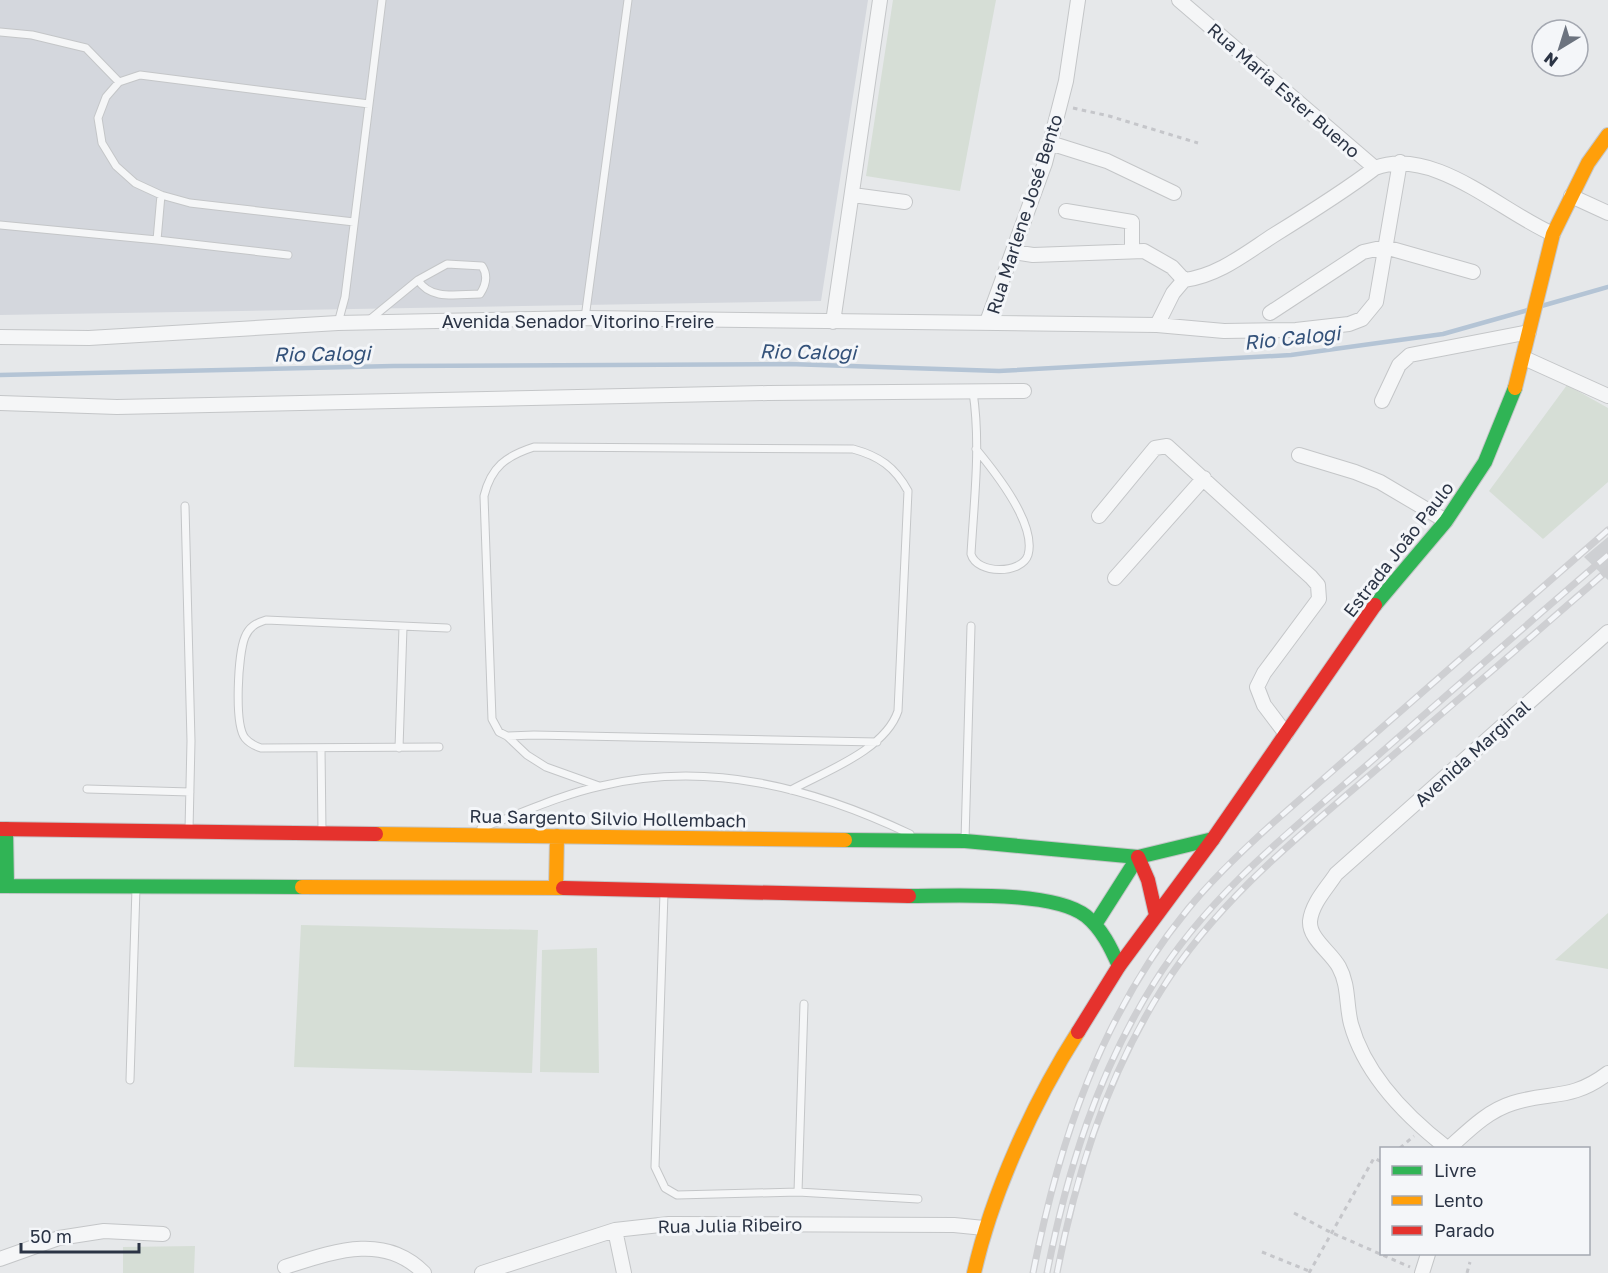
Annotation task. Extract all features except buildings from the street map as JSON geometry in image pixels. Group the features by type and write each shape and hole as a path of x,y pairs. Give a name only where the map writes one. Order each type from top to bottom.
{"main road":[{"name":"Estrada João Paulo","path":"974,1273 984,1228 1049,1078 1119,966 1213,839 1381,596 1446,521 1485,462 1513,394 1524,358 1536,294 1553,234 1588,164 1608,135"},
{"name":"Rua Sargento Silvio Hollembach","path":"3,829 965,842 1138,857 1213,839"},
{"path":"3,829 3,886 556,888 996,897 1048,902 1078,909 1096,923 1112,948 1119,966"},
{"path":"556,888 557,836"},
{"path":"1138,857 1148,880 1156,915"},
{"path":"1096,923 1138,857"}],"street":[{"path":"833,322 880,0"},
{"name":"Rua Marlene José Bento","path":"987,322 1050,143 1066,81 1078,0"},
{"name":"Rua Maria Ester Bueno","path":"1179,0 1374,168 1400,162 1424,165 1441,172 1525,221 1553,234"},
{"path":"1050,143 1107,161 1174,193"},
{"path":"1385,247 1400,162"},
{"path":"1157,325 1173,293 1184,280 1200,278 1224,267 1343,192 1374,168"},
{"path":"853,195 904,202"},
{"path":"1571,196 1608,213"},
{"path":"1066,211 1132,222 1132,251"},
{"name":"Avenida Senador Vitorino Freire","path":"0,337 89,338 338,323 585,318 987,322 1157,325 1224,331 1296,330 1348,324 1362,319 1376,302 1385,247"},
{"path":"1270,313 1363,252 1385,247 1473,272"},
{"path":"1013,252 1033,255 1144,251 1172,267 1184,280"},
{"path":"1382,401 1399,365 1410,355 1531,327"},
{"path":"1524,358 1608,396"},
{"path":"0,403 117,406 757,393 1023,391"},
{"path":"1099,516 1155,448 1161,445 1173,450 1318,585 1319,599 1264,673 1257,687 1264,705 1286,734"},
{"path":"1299,455 1380,482 1446,521"},
{"path":"1115,578 1204,478"},
{"name":"Avenida Marginal","path":"1446,1147 1402,1111 1360,1051 1351,1023 1348,992 1339,967 1313,933 1310,923 1312,912 1336,874 1608,632"},
{"path":"1450,1147 1478,1121 1512,1103 1556,1096 1589,1087 1608,1073"},
{"name":"Rua Julia Ribeiro","path":"482,1273 615,1230 669,1224 954,1225 984,1228"},
{"path":"615,1230 624,1273"},
{"path":"0,1259 59,1238 104,1231 163,1234"},
{"path":"285,1267 340,1249 378,1248 404,1257 424,1273"},
{"path":"1422,1273 1428,1255"}],"lane":[{"path":"338,323 354,222 382,0"},
{"path":"585,318 628,0"},
{"path":"0,32 32,35 86,48 120,82"},
{"path":"354,222 190,203 161,195 135,183 116,166 102,142 98,118 106,97 120,82 140,75 369,104"},
{"path":"157,240 161,195"},
{"path":"0,225 288,255"},
{"path":"366,323 418,280 447,264 482,266 486,272 484,288 480,294 436,295 425,291 418,280"},
{"path":"973,392 976,449 972,559 985,569 1017,567 1028,555 1029,536 1007,489 976,449"},
{"path":"599,786 546,767 526,755 494,726 489,693 484,496 488,478 497,466 513,454 534,447 853,449 873,454 897,472 908,491 898,711 893,726 879,742 791,790"},
{"path":"185,506 191,741 189,831"},
{"path":"440,747 261,748 245,738 240,727 240,658 245,636 252,626 266,620 447,628"},
{"path":"965,842 971,626"},
{"path":"399,748 403,627"},
{"path":"507,736 879,742"},
{"path":"321,749 322,833"},
{"path":"464,834 599,786 648,777 728,776 791,790 862,812 924,841"},
{"path":"87,789 190,792"},
{"path":"130,1080 136,886"},
{"path":"664,892 655,1167 665,1188 677,1195 798,1192 918,1198"},
{"path":"798,1192 804,1004"}],"path":[{"path":"1060,105 1109,116 1198,143"},
{"path":"1262,1252 1309,1272 1374,1158 1380,1161"},
{"path":"1294,1213 1330,1232 1380,1253"},
{"path":"1385,1255 1422,1273"},
{"path":"1467,1273 1470,1262"}],"shaded area":[{"path":"0,0 868,0 821,301 0,315"},
{"path":"893,0 996,0 960,191 866,176"},
{"path":"1567,385 1608,408 1608,482 1543,539 1489,491"},
{"path":"1608,913 1608,969 1555,960"},
{"path":"301,925 538,930 532,1073 294,1067"},
{"path":"597,948 599,1073 540,1072 542,950"},
{"path":"195,1246 194,1273 123,1273 123,1247"}],"waterway":[{"name":"Rio Calogi","path":"1538,307 1608,287"},
{"name":"Rio Calogi","path":"0,375 393,366 789,364 999,371 1291,355 1443,334 1528,310"}],"railway":[{"path":"1033,1273 1056,1175 1088,1081 1131,992 1157,950 1188,909 1208,886 1274,822 1608,530"},
{"path":"1047,1273 1075,1159 1101,1087 1134,1017 1175,951 1225,893 1280,840 1608,555"},
{"path":"1057,1273 1074,1199 1096,1126 1142,1022 1183,958 1231,901 1285,848 1608,570"}],"traffic: fast":[{"path":"1375,605 1446,521 1485,462 1515,388"},
{"path":"6,829 7,886"},
{"path":"845,840 965,841 1138,857 1213,839"},
{"path":"1096,923 1138,857"},
{"path":"0,886 302,887"},
{"path":"909,896 1001,896 1027,898 1071,908 1086,916 1097,927 1119,966"}],"traffic: slow":[{"path":"1515,388 1553,234 1588,163 1608,135"},
{"path":"376,834 845,840"},
{"path":"556,888 557,836"},
{"path":"302,887 563,888"},
{"path":"974,1273 992,1211 1016,1148 1046,1088 1078,1032"}],"traffic: jam":[{"path":"1078,1032 1119,966 1213,839 1375,605"},
{"path":"0,829 376,834"},
{"path":"1138,857 1148,880 1156,915"},
{"path":"563,888 909,896"}]}
